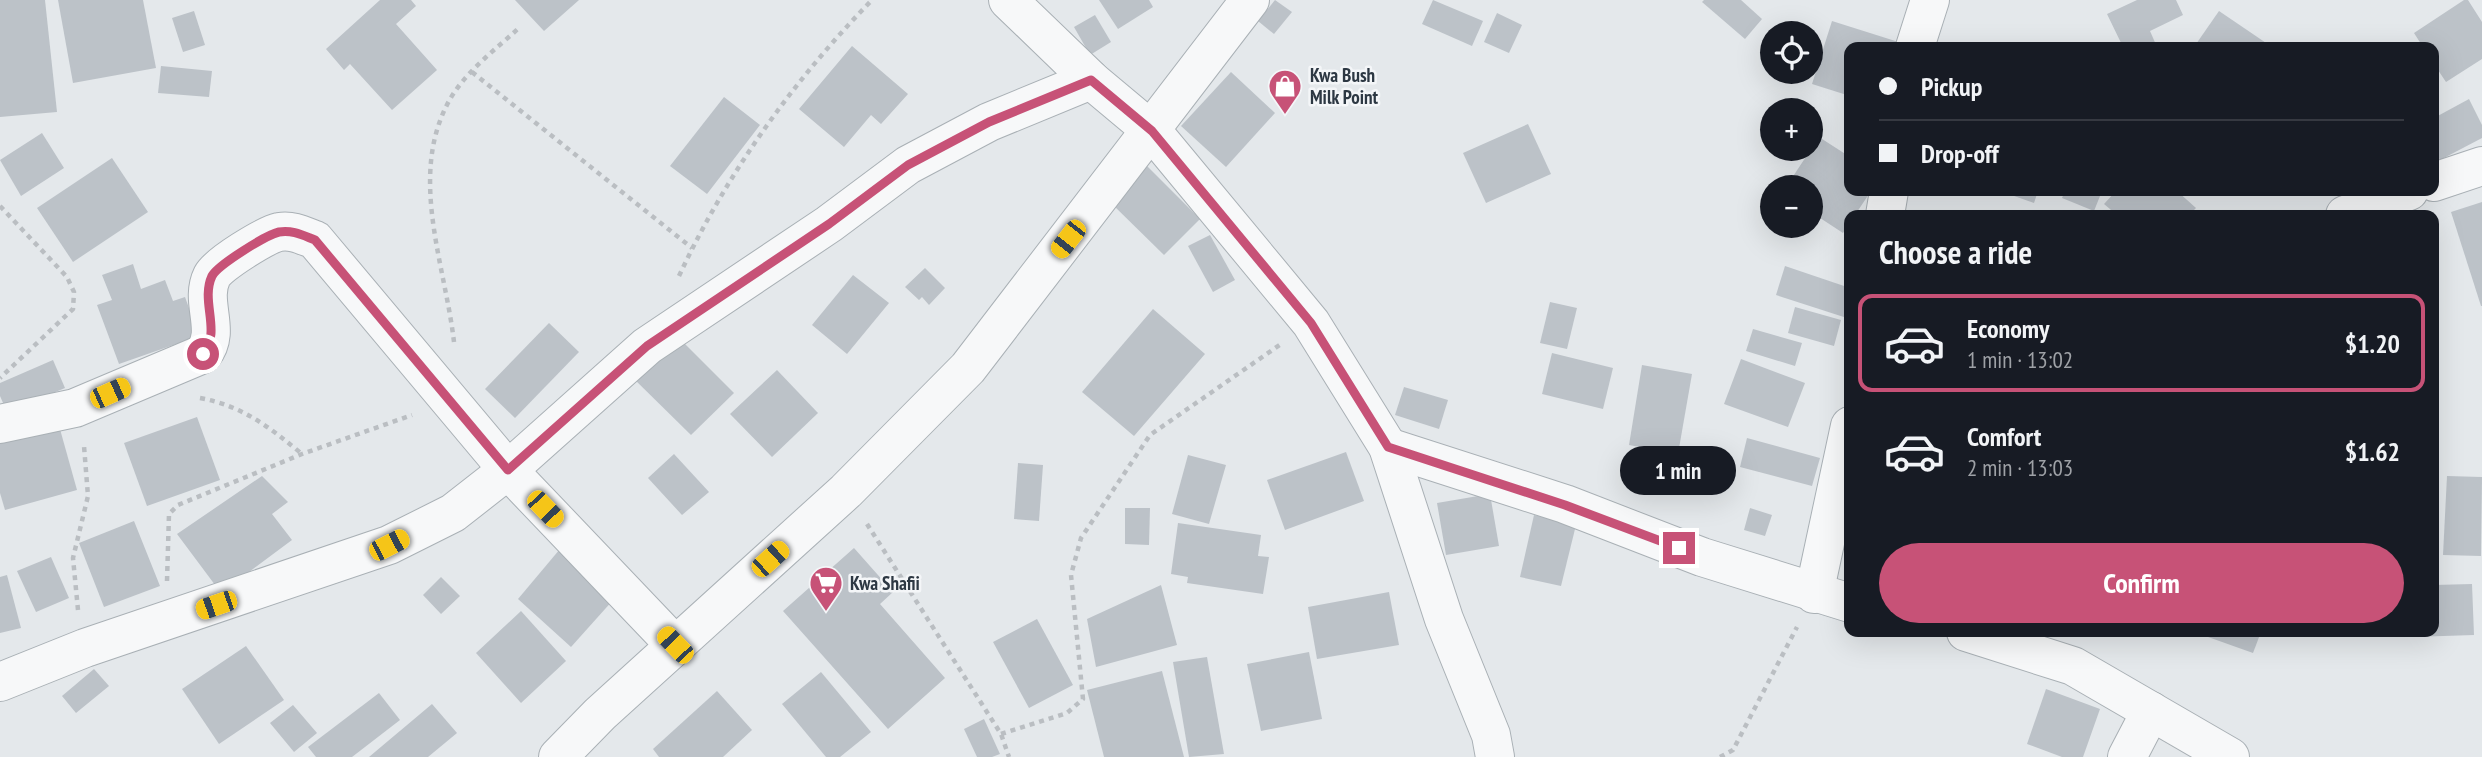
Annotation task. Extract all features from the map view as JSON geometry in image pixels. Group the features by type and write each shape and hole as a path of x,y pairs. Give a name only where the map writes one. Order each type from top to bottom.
{"street":[{"path":"1008,0 1091,80 1152,131 1311,323 1388,447 1444,619 1491,736 1495,757"},
{"path":"558,757 675,645 846,491 968,368 1250,0"},
{"path":"1917,42 1930,0"},
{"path":"0,682 85,648 389,545 453,513 508,470 647,346 829,224 908,165 989,122 1091,80"},
{"path":"2439,181 2482,166"},
{"path":"2358,210 2396,196"},
{"path":"0,424 75,408 203,354 209,346 212,333 209,293 212,276 227,262 276,233 295,232 315,240 508,470 675,645"},
{"path":"1388,447 1565,505 1702,557 1832,598 1844,483"},
{"path":"1982,637 2073,666 2230,757"},
{"path":"2127,757 2151,711"}],"path":[{"path":"675,285 692,248 765,126 825,49 872,0"},
{"path":"166,622 169,514 178,505 302,454 449,402 455,386 457,362 429,190 434,140 450,100 472,72 520,27"},
{"path":"472,72 692,248"},
{"path":"0,206 67,277 74,292 73,309 0,378"},
{"path":"1001,734 1067,713 1083,699 1071,575 1081,538 1150,435 1311,323"},
{"path":"191,396 234,405 257,417 302,454"},
{"path":"75,408 89,477 88,496 76,538 73,567 85,648"},
{"path":"846,491 1001,734 1009,757"},
{"path":"1720,757 1733,750 1832,598"}],"building":[{"path":"0,0 45,0 57,112 0,117"},
{"path":"58,0 143,0 156,68 73,83"},
{"path":"380,0 411,0 416,6 396,24 437,70 392,110 350,64 344,70 326,49"},
{"path":"515,0 579,0 544,31"},
{"path":"1099,0 1149,0 1153,7 1118,29"},
{"path":"1275,0 1292,12 1274,34 1258,21"},
{"path":"1433,0 1483,21 1472,46 1422,24"},
{"path":"1741,0 1762,19 1745,39 1702,2"},
{"path":"2137,0 2176,0 2183,15 2150,31 2155,42 2121,42 2107,14"},
{"path":"2468,0 2482,22 2482,59 2446,82 2439,72 2439,42 2420,42 2414,33"},
{"path":"194,11 205,45 183,52 172,18"},
{"path":"2219,11 2265,42 2197,42"},
{"path":"1497,13 1522,25 1509,53 1484,42"},
{"path":"1095,15 1111,42 1090,55 1074,27"},
{"path":"1832,21 1898,42 1844,42 1844,94 1812,84 1823,84 1823,49"},
{"path":"852,46 908,94 881,124 871,115 844,147 799,109"},
{"path":"161,66 212,71 209,97 158,93"},
{"path":"1231,72 1275,113 1226,167 1181,126"},
{"path":"724,97 760,125 707,194 670,166"},
{"path":"2469,99 2482,125 2482,138 2440,160 2439,115"},
{"path":"1528,124 1551,174 1486,203 1463,153"},
{"path":"42,133 64,168 21,196 0,160"},
{"path":"1823,140 1844,153 1844,196 1868,196 1858,210 1844,210 1843,233 1823,220 1823,175 1794,175 1803,161 1823,161"},
{"path":"112,158 148,212 73,262 37,208"},
{"path":"1147,166 1200,219 1164,255 1111,203"},
{"path":"2014,196 2036,196 2034,203"},
{"path":"2063,196 2100,196 2094,210 2062,198"},
{"path":"2111,196 2183,196 2196,208 2111,210 2104,204"},
{"path":"2482,202 2482,306 2481,306 2451,212"},
{"path":"1210,235 1235,280 1213,292 1188,246"},
{"path":"133,264 141,289 165,280 173,301 185,297 199,336 119,364 97,305 112,300 102,275"},
{"path":"1785,266 1844,286 1844,317 1776,295"},
{"path":"925,268 945,288 929,305 922,297 919,300 905,287"},
{"path":"853,275 889,303 847,354 812,325"},
{"path":"1550,302 1577,308 1567,349 1540,343"},
{"path":"1795,307 1841,320 1834,346 1788,333"},
{"path":"1153,309 1205,354 1134,436 1082,392"},
{"path":"549,323 579,352 515,418 485,389"},
{"path":"1753,329 1802,343 1795,366 1746,351"},
{"path":"674,333 734,393 691,435 630,375"},
{"path":"1552,353 1613,368 1603,409 1542,394"},
{"path":"1741,359 1805,383 1788,427 1724,404"},
{"path":"53,360 65,388 7,412 0,396 0,383"},
{"path":"1642,365 1692,374 1678,454 1629,445"},
{"path":"777,370 818,413 772,457 730,414"},
{"path":"1404,387 1448,400 1439,429 1395,415"},
{"path":"197,417 220,480 147,506 124,443"},
{"path":"58,422 77,490 5,510 0,493 0,437"},
{"path":"1747,438 1820,458 1812,486 1740,467"},
{"path":"1346,452 1364,501 1285,530 1267,480"},
{"path":"674,454 709,492 682,515 648,478"},
{"path":"1188,455 1226,465 1209,524 1172,514"},
{"path":"1018,463 1043,465 1039,521 1014,519"},
{"path":"262,476 288,502 272,514 292,540 221,593 177,534"},
{"path":"2447,476 2482,477 2481,556 2443,555"},
{"path":"1490,494 1499,546 1446,555 1437,503"},
{"path":"1125,508 1150,508 1149,545 1125,544"},
{"path":"1750,508 1772,515 1765,536 1744,530"},
{"path":"1534,515 1576,525 1561,586 1520,577"},
{"path":"134,521 160,586 104,607 79,543"},
{"path":"1178,523 1261,535 1258,556 1269,557 1263,594 1187,583 1188,577 1171,574"},
{"path":"854,548 893,592 880,604 945,678 888,729 783,611"},
{"path":"560,549 614,599 571,647 518,599"},
{"path":"51,557 69,598 36,612 17,571"},
{"path":"7,575 21,628 0,633 0,577"},
{"path":"441,577 460,596 441,614 423,595"},
{"path":"2472,584 2474,635 2439,636 2439,585"},
{"path":"1161,585 1177,645 1096,667 1087,619"},
{"path":"1389,592 1399,645 1317,659 1308,607"},
{"path":"521,611 566,661 521,703 476,653"},
{"path":"1037,619 1073,685 1029,708 993,642"},
{"path":"2208,637 2259,637 2253,653"},
{"path":"246,646 284,700 219,744 182,689"},
{"path":"1309,652 1322,719 1261,731 1247,664"},
{"path":"1207,657 1224,754 1189,757 1173,662"},
{"path":"94,669 109,686 76,713 62,696"},
{"path":"1162,671 1184,757 1104,757 1087,690"},
{"path":"821,672 871,732 840,757 826,757 782,704"},
{"path":"2046,689 2100,709 2083,757 2062,757 2027,744"},
{"path":"717,691 752,730 723,757 659,757 653,749"},
{"path":"379,693 400,720 352,757 316,757 308,747"},
{"path":"432,704 457,733 428,757 369,757"},
{"path":"293,705 317,733 294,752 270,723"},
{"path":"984,719 1000,754 992,757 977,757 964,729"}],"place":[{"name":"Kwa Bush Milk Point","path":"1285,116"},
{"name":"Kwa Shafii","path":"826,613"}],"route":[{"path":"203,354 209,346 212,333 209,293 212,276 227,262 276,233 295,232 315,240 508,470 647,346 829,224 908,165 989,122 1091,80 1152,131 1311,323 1388,447 1565,505 1679,548"}]}
